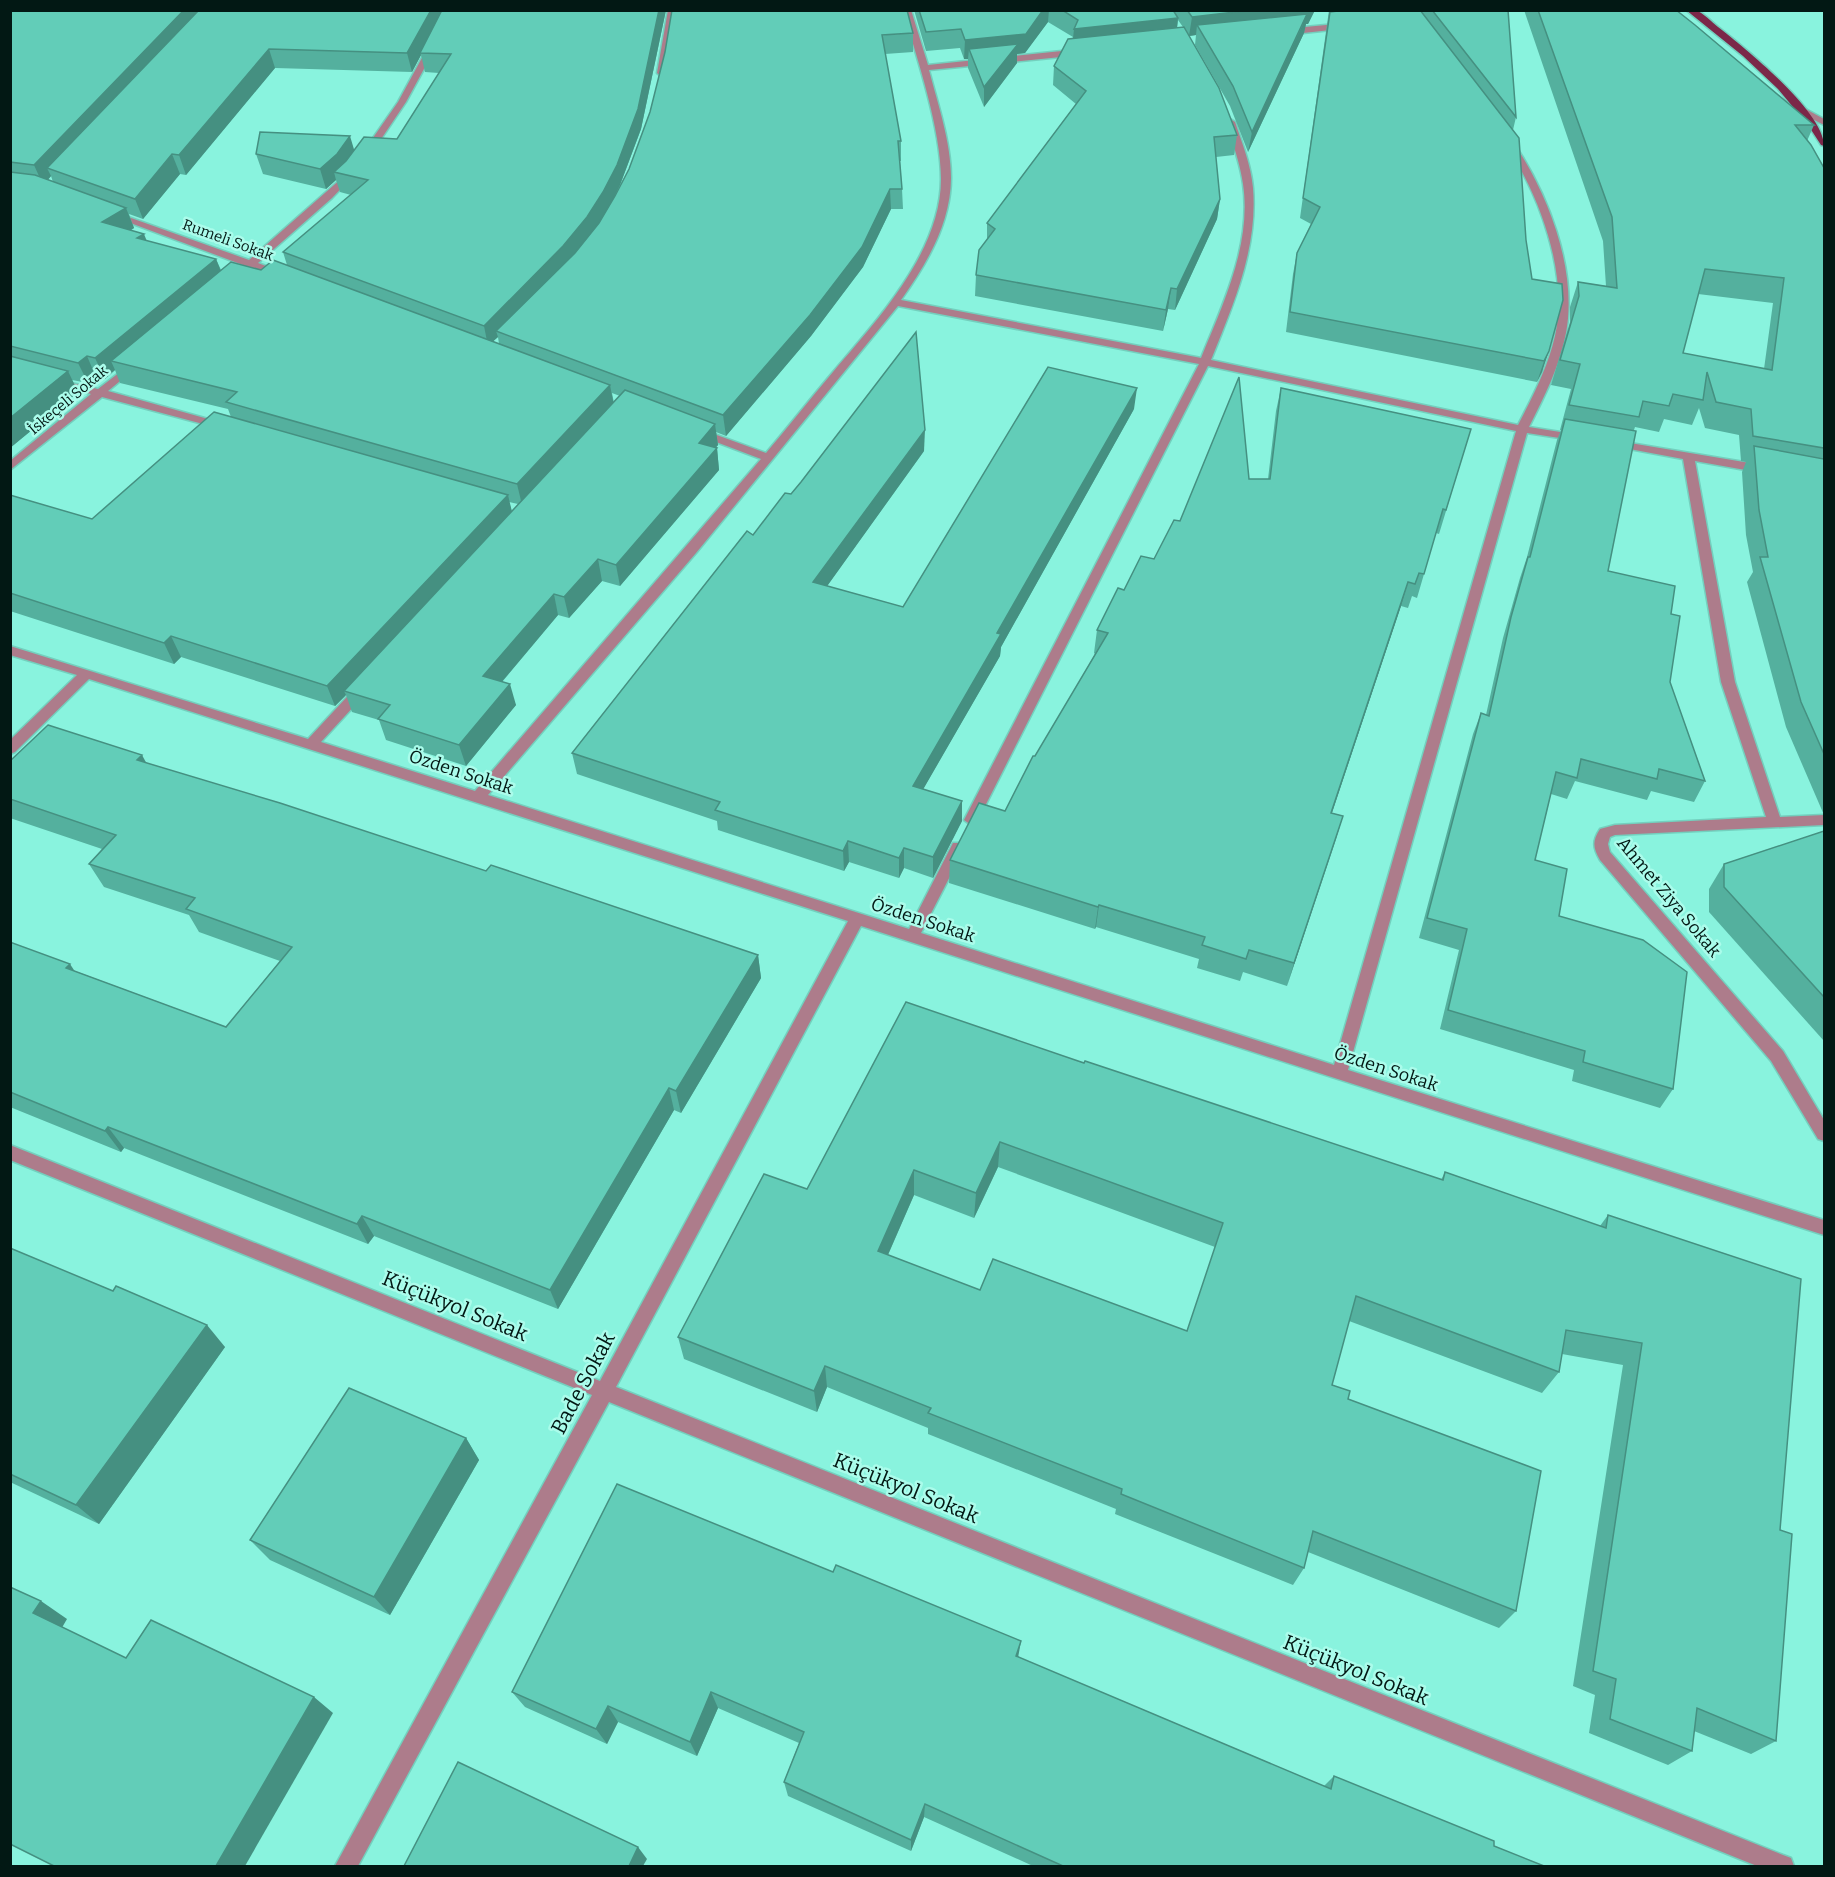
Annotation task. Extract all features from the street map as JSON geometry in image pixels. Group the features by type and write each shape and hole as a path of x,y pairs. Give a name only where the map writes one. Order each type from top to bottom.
{"main road":[{"path":"1690,10 1737,46 1800,109 1824,143"}],"street":[{"path":"233,279 329,196 369,151 402,102 452,10"},
{"path":"659,87 672,10"},
{"path":"477,798 769,458 894,302 919,264 936,231 945,196 946,167 926,68 907,10"},
{"path":"1277,33 1358,25"},
{"path":"926,68 1091,51"},
{"path":"912,937 1205,362 1234,288 1243,259 1249,223 1250,195 1239,144 1222,108"},
{"path":"1800,109 1824,122"},
{"path":"1339,1074 1522,429 1549,373 1563,321 1562,287 1554,234 1540,193 1523,161 1501,132"},
{"name":"Rumeli Sokak","path":"100,210 294,280"},
{"path":"894,302 1205,362 1522,429 1779,473"},
{"name":"İskeçeli Sokak","path":"10,467 145,354"},
{"path":"45,377 239,431"},
{"path":"692,429 769,458"},
{"path":"1688,456 1728,682 1775,822"},
{"name":"Özden Sokak","path":"10,650 312,743 857,920 1824,1228"},
{"path":"10,749 87,674"},
{"path":"312,743 375,675"},
{"name":"Ahmet Ziya Sokak","path":"1824,820 1615,830 1605,833 1601,838 1600,846 1605,856 1778,1056 1824,1134"},
{"name":"Bade Sokak","path":"346,1866 857,920"},
{"name":"Küçükyol Sokak","path":"10,1152 1783,1866"}],"building":[{"path":"10,10 184,10 34,165 10,162"},
{"path":"199,10 431,10 407,53 269,49 179,155 172,154 135,199 47,168"},
{"path":"442,10 659,10 638,109 617,165 603,192 587,217 563,246 484,326 283,252 368,180 334,172 346,161 364,137 397,139 451,54 420,53"},
{"path":"672,10 907,10 913,33 882,35 901,141 898,141 902,189 890,189 862,247 810,315 723,415 496,331 575,253 599,223 615,196 629,169 650,112 665,52"},
{"path":"919,10 1043,10 1026,34 965,40 961,29 926,32"},
{"path":"1062,10 1173,10 1178,18 1074,29 1078,20"},
{"path":"1187,10 1252,10 1192,17"},
{"path":"1420,10 1519,138 1526,240 1532,279 1562,284 1563,300 1544,361 1290,312 1297,253 1320,207 1303,198 1330,12"},
{"path":"1432,10 1508,10 1516,117"},
{"path":"1538,10 1676,10 1814,125 1795,125 1811,145 1824,168 1824,448 1753,436 1751,409 1716,402 1707,372 1703,400 1673,394 1669,406 1643,401 1639,417 1569,405 1580,364 1560,360 1579,296 1578,282 1617,288 1612,217","holes":["1705,269 1784,278 1772,370 1683,353"]},
{"path":"1307,14 1252,132 1233,86 1197,25"},
{"path":"1184,27 1219,88 1237,135 1214,137 1220,199 1177,289 1171,288 1166,310 976,275 979,250 995,229 987,223 1086,91 1054,66 1068,39"},
{"path":"1018,44 984,87 969,49"},
{"path":"260,132 350,136 337,154 320,169 256,154"},
{"path":"10,172 35,175 126,208 102,222 144,234 137,238 216,259 95,358 87,356 78,363 10,346"},
{"path":"273,260 610,385 517,484 226,402 237,392 111,361 231,262 261,270"},
{"path":"916,332 925,430 813,582 903,607 1048,367 1137,388 997,633 1001,634 913,786 962,801 933,857 904,848 899,858 848,841 843,851 715,810 720,802 572,753 747,531 753,535 785,493 791,494 801,482"},
{"path":"10,356 68,371 10,418"},
{"path":"1239,377 1249,479 1270,479 1281,388 1471,429 1446,510 1443,509 1424,574 1419,573 1415,584 1408,582 1331,813 1343,816 1294,963 1249,950 1246,959 1202,945 1205,937 1099,905 1098,907 950,860 979,803 1005,811 1033,756 1108,633 1097,630 1118,588 1124,590 1141,556 1154,559 1174,520 1180,521"},
{"path":"625,390 715,424 699,443 717,448 616,565 598,559 564,597 554,594 483,676 510,684 459,745 378,719 390,705 344,691"},
{"path":"214,412 508,495 327,686 171,636 164,643 10,593 10,495 92,519"},
{"path":"1565,419 1636,431 1608,571 1675,586 1671,614 1680,616 1670,682 1705,781 1659,769 1657,779 1581,759 1577,778 1556,772 1535,860 1567,869 1559,916 1643,940 1687,972 1673,1089 1583,1062 1585,1051 1448,1010 1467,929 1427,918 1481,713 1489,716 1511,617 1528,557 1530,557"},
{"path":"1754,446 1824,459 1824,754 1801,702 1760,557 1768,557 1759,510"},
{"path":"48,725 142,755 137,760 280,803 486,871 491,865 758,955 676,1091 669,1088 550,1290 362,1216 357,1224 108,1127 105,1131 10,1092 10,942 70,964 66,968 226,1027 292,947 186,909 195,898 89,864 116,835 10,799 10,761"},
{"path":"1824,831 1824,997 1724,887 1724,864"},
{"path":"906,1002 1084,1063 1085,1061 1443,1180 1445,1172 1606,1228 1608,1215 1801,1279 1780,1530 1792,1534 1776,1741 1697,1708 1692,1751 1610,1719 1616,1679 1593,1671 1642,1343 1566,1330 1559,1372 1356,1296 1332,1385 1350,1391 1348,1399 1541,1471 1516,1611 1313,1531 1304,1568 1121,1494 1122,1489 928,1413 931,1408 825,1366 814,1391 678,1337 764,1174 807,1189","holes":["1000,1142 1223,1223 1187,1331 993,1259 980,1290 878,1251 914,1170 976,1193"]},
{"path":"10,1248 113,1291 116,1286 207,1325 76,1505 10,1474"},
{"path":"349,1388 466,1438 374,1597 250,1540"},
{"path":"617,1484 833,1572 836,1565 1021,1641 1016,1656 1331,1789 1334,1776 1494,1841 1494,1846 1544,1866 1063,1866 925,1804 911,1840 784,1782 804,1732 711,1692 690,1742 608,1706 596,1729 512,1692"},
{"path":"10,1587 41,1601 33,1613 126,1658 151,1620 314,1697 216,1866 54,1866 10,1844"},
{"path":"458,1762 638,1847 629,1866 404,1866"}]}
